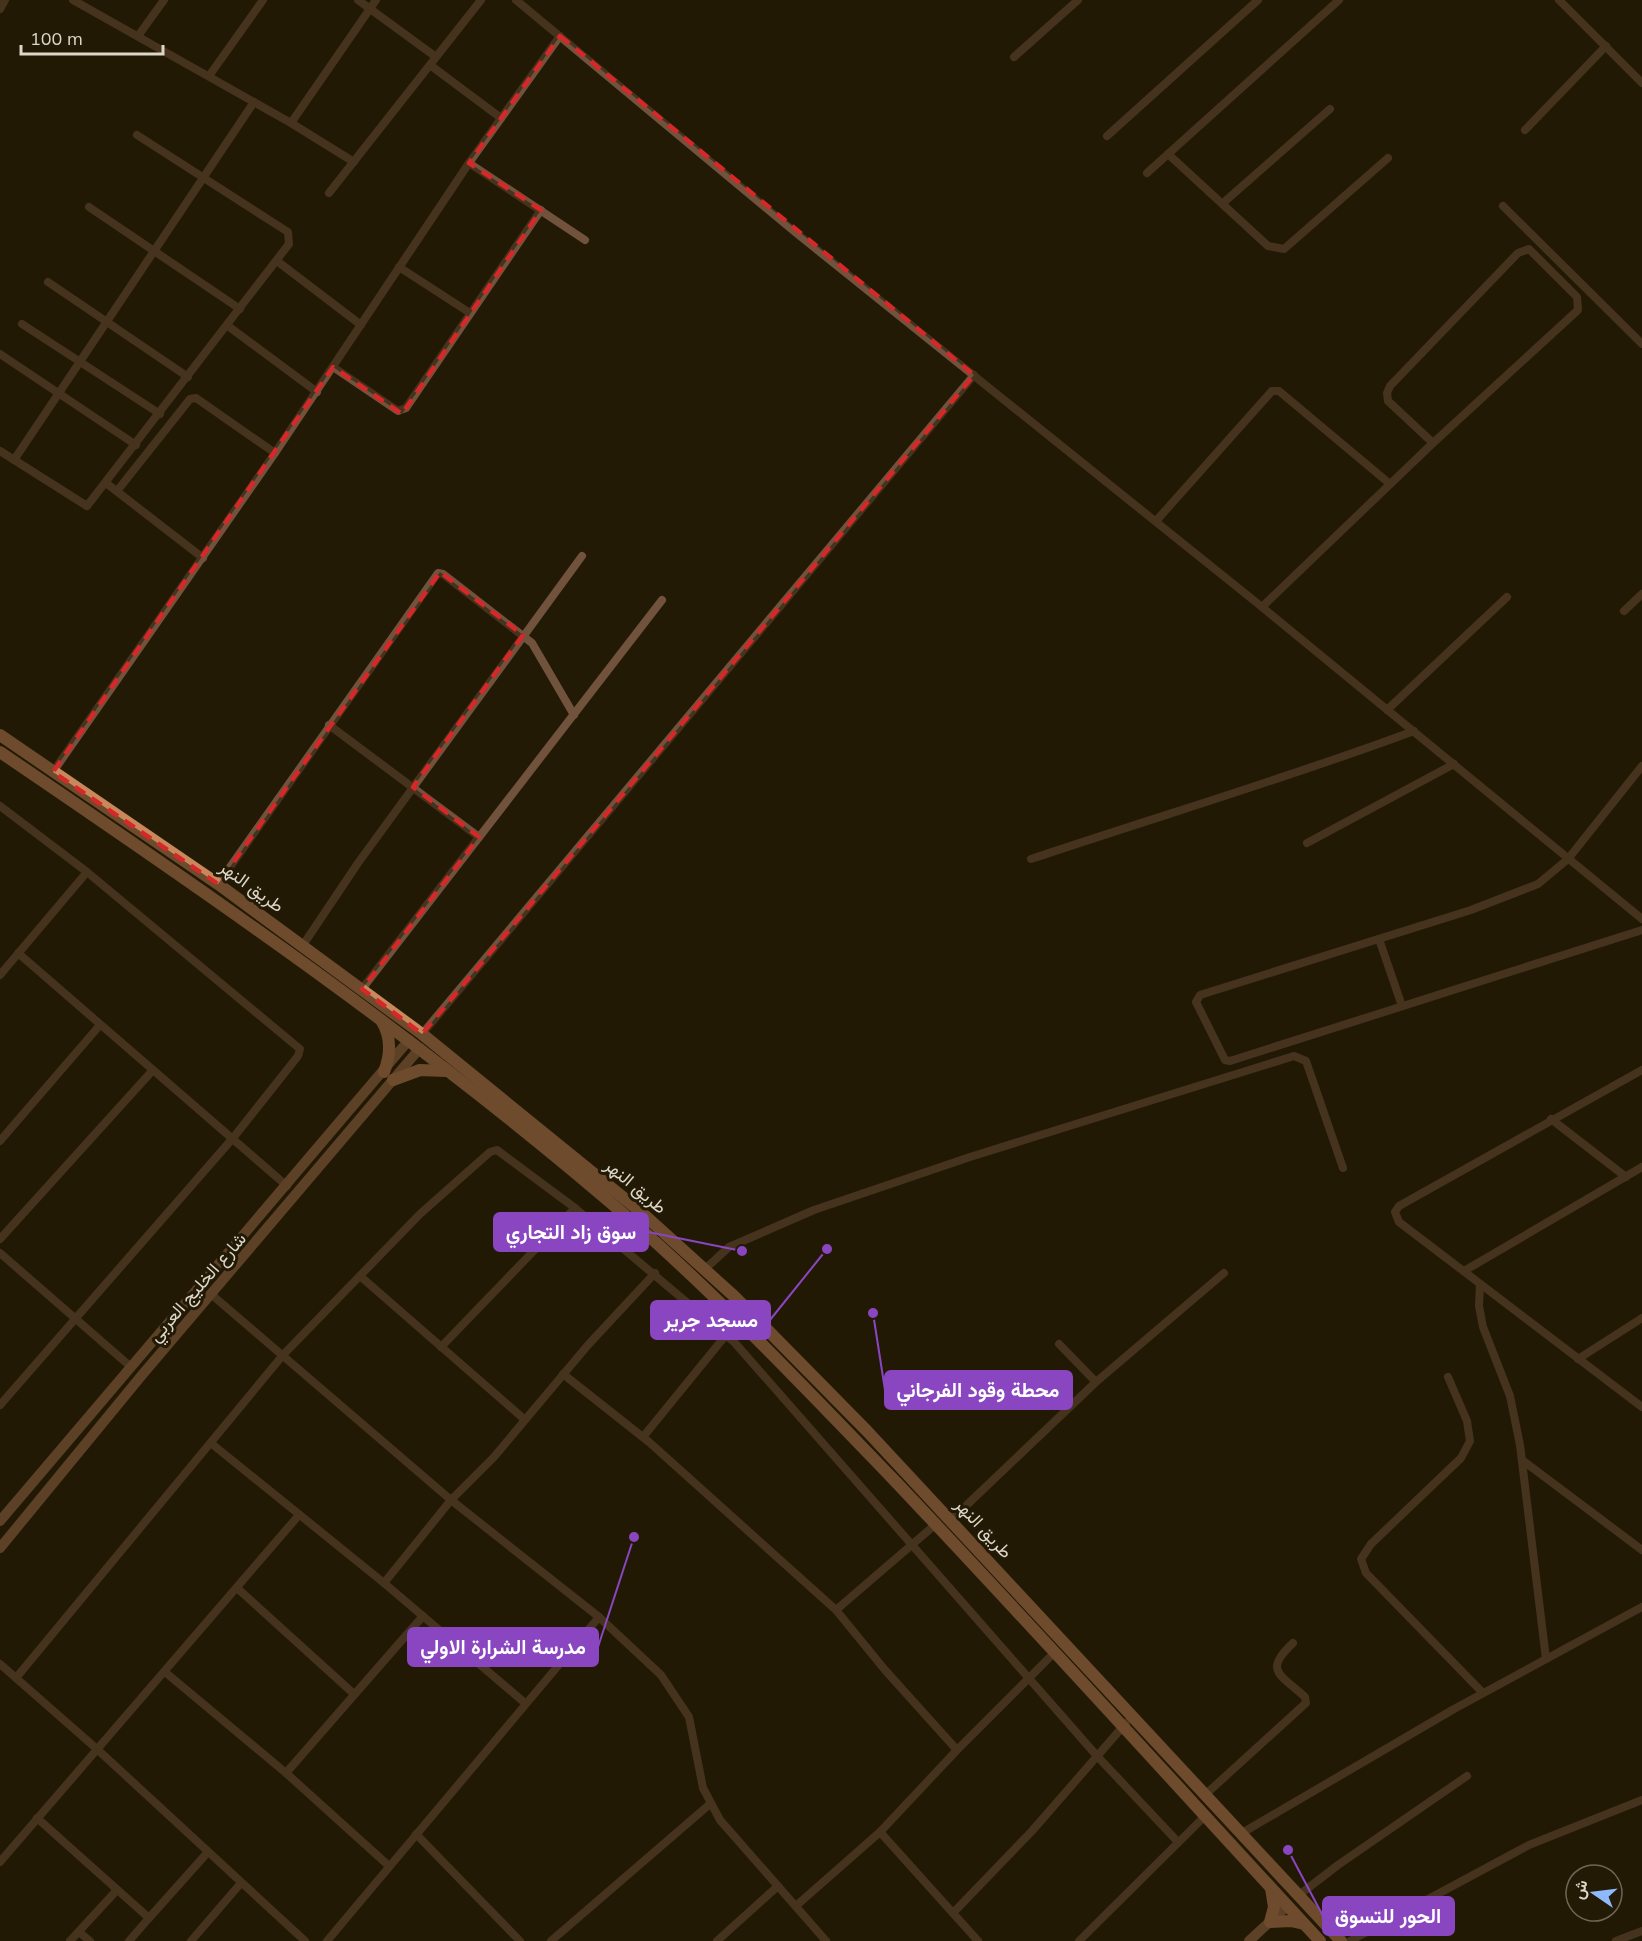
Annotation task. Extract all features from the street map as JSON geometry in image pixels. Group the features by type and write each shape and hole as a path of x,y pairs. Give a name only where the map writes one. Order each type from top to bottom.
{"main road":[{"name":"طريق النهر","path":"0,735 218,884 422,1034 641,1212 705,1269 803,1363 1341,1941"},
{"name":"طريق النهر","path":"0,752 209,894 377,1015 632,1221 766,1346 1056,1652 1320,1941"},
{"path":"377,1015 383,1023 390,1042 388,1076 420,1070 449,1072"},
{"name":"شارع الخليج العربي","path":"0,1548 142,1375 212,1295 388,1076 409,1040"},
{"name":"شارع الخليج العربي","path":"0,1521 287,1186 388,1076 420,1048"},
{"path":"14,1506 26,1518"},
{"path":"1270,1922 1274,1900 1271,1887"},
{"path":"1249,1941 1287,1906"},
{"path":"1270,1922 1291,1921 1305,1924"}],"street":[{"path":"0,9 5,0"},
{"path":"73,0 291,123 354,162"},
{"path":"138,36 164,0"},
{"path":"209,76 263,0"},
{"path":"358,0 436,57"},
{"path":"291,123 376,0"},
{"path":"329,193 481,0"},
{"path":"516,0 795,232 1156,521 1642,919"},
{"path":"1014,57 1078,0"},
{"path":"1107,136 1258,0"},
{"path":"1147,173 1339,0"},
{"path":"1559,0 1641,78"},
{"path":"54,772 317,392 469,163 560,36"},
{"path":"1525,130 1606,46"},
{"path":"430,65 501,118"},
{"path":"14,460 254,102"},
{"path":"1223,203 1330,109"},
{"path":"0,451 87,506 289,244 288,232 137,135"},
{"path":"1168,154 1269,246 1284,249 1388,158"},
{"path":"469,163 585,240"},
{"path":"1503,206 1642,344"},
{"path":"89,207 240,309"},
{"path":"333,367 398,411 402,411 541,210"},
{"path":"1262,607 1433,443 1578,310 1577,297 1529,249 1518,253 1390,386 1387,393 1388,401 1433,443"},
{"path":"277,261 361,325"},
{"path":"399,267 470,313"},
{"path":"48,282 188,377"},
{"path":"22,324 160,414"},
{"path":"228,326 317,392"},
{"path":"0,354 136,445"},
{"path":"422,1034 974,375"},
{"path":"1156,521 1272,391 1279,391 1390,484"},
{"path":"117,491 190,399 196,398 275,453"},
{"path":"106,483 203,558"},
{"path":"303,945 413,787 582,556"},
{"path":"218,884 438,573 523,635 534,646 574,715"},
{"path":"1624,611 1642,594"},
{"path":"1387,710 1507,597"},
{"path":"362,989 662,600"},
{"path":"329,725 479,837"},
{"path":"1031,859 1184,808 1304,772 1414,731"},
{"path":"1307,843 1454,764"},
{"path":"1642,766 1568,859 1538,884 1518,894 1200,995 1196,1002 1227,1062 1642,930"},
{"path":"0,806 87,872 299,1047 298,1056 232,1138 1,1402"},
{"path":"0,975 87,872"},
{"path":"1379,939 1402,1006"},
{"path":"18,954 287,1186"},
{"path":"0,1141 100,1025"},
{"path":"705,1269 729,1247 814,1210 970,1157 1294,1056 1306,1060 1342,1168"},
{"path":"0,1239 153,1070"},
{"path":"1642,1070 1399,1206 1395,1212 1400,1222 1642,1407"},
{"path":"1551,1119 1626,1177"},
{"path":"16,1678 212,1444 283,1355 426,1208 493,1150 501,1151 655,1273 726,1335 912,1543 1096,1756 1178,1842"},
{"path":"1464,1271 1642,1167"},
{"path":"441,1347 575,1208"},
{"path":"0,1253 131,1366"},
{"path":"384,1583 452,1500 494,1457 563,1374 655,1273"},
{"path":"951,1520 1096,1382 1224,1273"},
{"path":"360,1276 524,1419"},
{"path":"1480,1284 1479,1306 1483,1327 1510,1396 1522,1460 1546,1659"},
{"path":"212,1295 452,1500 598,1617 660,1675 681,1703 693,1731 703,1788 710,1804 720,1820 797,1905 826,1941"},
{"path":"1578,1359 1642,1318"},
{"path":"643,1437 726,1335"},
{"path":"1059,1344 1096,1382"},
{"path":"563,1374 643,1437 836,1610 885,1670 957,1750"},
{"path":"1448,1377 1467,1421 1470,1441 1461,1458 1371,1544 1361,1559 1366,1573 1483,1693"},
{"path":"212,1444 384,1583 525,1703"},
{"path":"1522,1460 1642,1550"},
{"path":"0,1862 299,1515"},
{"path":"836,1610 936,1524"},
{"path":"237,1588 354,1694"},
{"path":"1242,1833 1483,1693 1642,1607"},
{"path":"286,1773 423,1617"},
{"path":"327,1941 598,1617"},
{"path":"1206,1794 1306,1703 1305,1697 1278,1671 1275,1665 1277,1658 1293,1643"},
{"path":"797,1905 880,1832 957,1750 1056,1652"},
{"path":"0,1664 98,1750 305,1941"},
{"path":"165,1672 286,1773 389,1866"},
{"path":"953,1913 1032,1831 1132,1716"},
{"path":"1299,1895 1467,1776"},
{"path":"1350,1941 1529,1845 1642,1800"},
{"path":"551,1941 710,1804"},
{"path":"1079,1941 1205,1816"},
{"path":"37,1818 149,1918"},
{"path":"880,1832 978,1941"},
{"path":"416,1834 520,1941"},
{"path":"133,1940 149,1918 208,1852"},
{"path":"191,1941 241,1883"},
{"path":"717,1941 778,1886"},
{"path":"70,1941 117,1890"},
{"path":"1616,1941 1642,1931"},
{"path":"79,1932 90,1941"}],"highlighted area":[{"path":"560,36 974,375 422,1034 362,989 479,837 413,787 523,635 440,572 218,884 53,772 333,367 402,414 541,210 469,163"}],"place":[{"name":"مسجد جرير","path":"827,1249"},
{"name":"سوق زاد التجاري","path":"742,1251"},
{"name":"محطة وقود الفرجاني","path":"873,1313"},
{"name":"مدرسة الشرارة الاولي","path":"634,1537"},
{"name":"الحور للتسوق","path":"1288,1850"}]}
